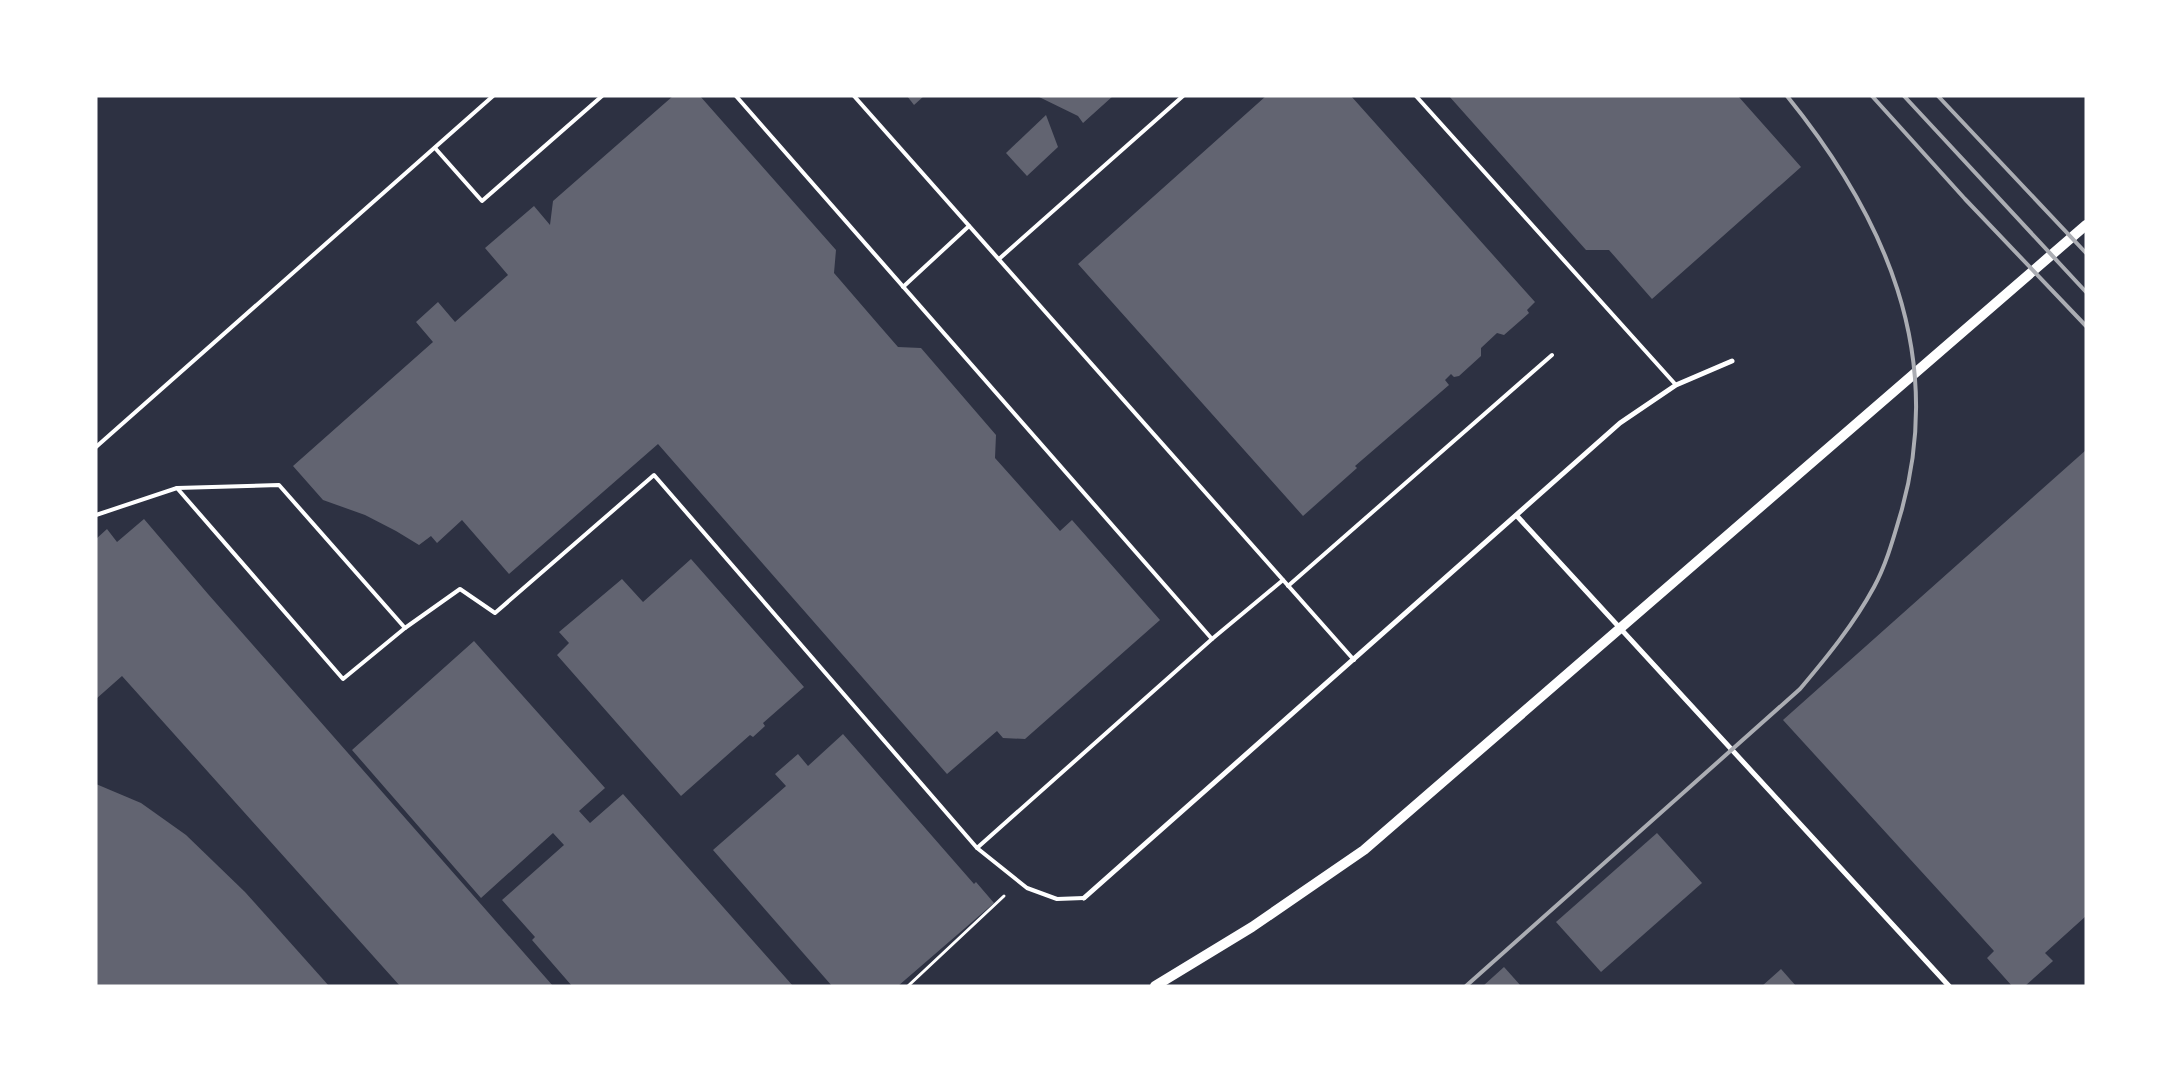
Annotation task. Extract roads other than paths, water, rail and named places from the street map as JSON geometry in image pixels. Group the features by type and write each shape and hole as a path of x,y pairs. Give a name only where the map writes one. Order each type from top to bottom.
{"main road":[{"path":"1155,986 1252,927 1342,867 1542,697 2086,225"}],"street":[{"path":"1084,898 1620,423 1676,385 1732,361"},
{"path":"1517,516 1949,986"}],"lane":[{"path":"96,447 493,96"},
{"path":"435,148 482,202 602,96"},
{"path":"736,96 1212,639"},
{"path":"854,96 1354,660"},
{"path":"999,259 1184,96"},
{"path":"1416,96 1676,385"},
{"path":"903,287 969,226"},
{"path":"1288,586 1552,355"},
{"path":"177,488 342,679 405,628 460,589 495,613 654,475 977,848 1027,888 1057,899 1084,898"},
{"path":"96,515 177,488 279,485 405,628"},
{"path":"977,848 1212,639 1283,580"}],"railway":[{"path":"1466,986 1800,689 1858,614 1879,578 1886,559 1902,509 1913,451 1916,396 1910,342 1897,289 1878,239 1852,190 1822,142 1787,96"},
{"path":"1872,96 1965,199 2086,326"},
{"path":"1904,96 2086,292"},
{"path":"1938,96 2086,253"}]}
